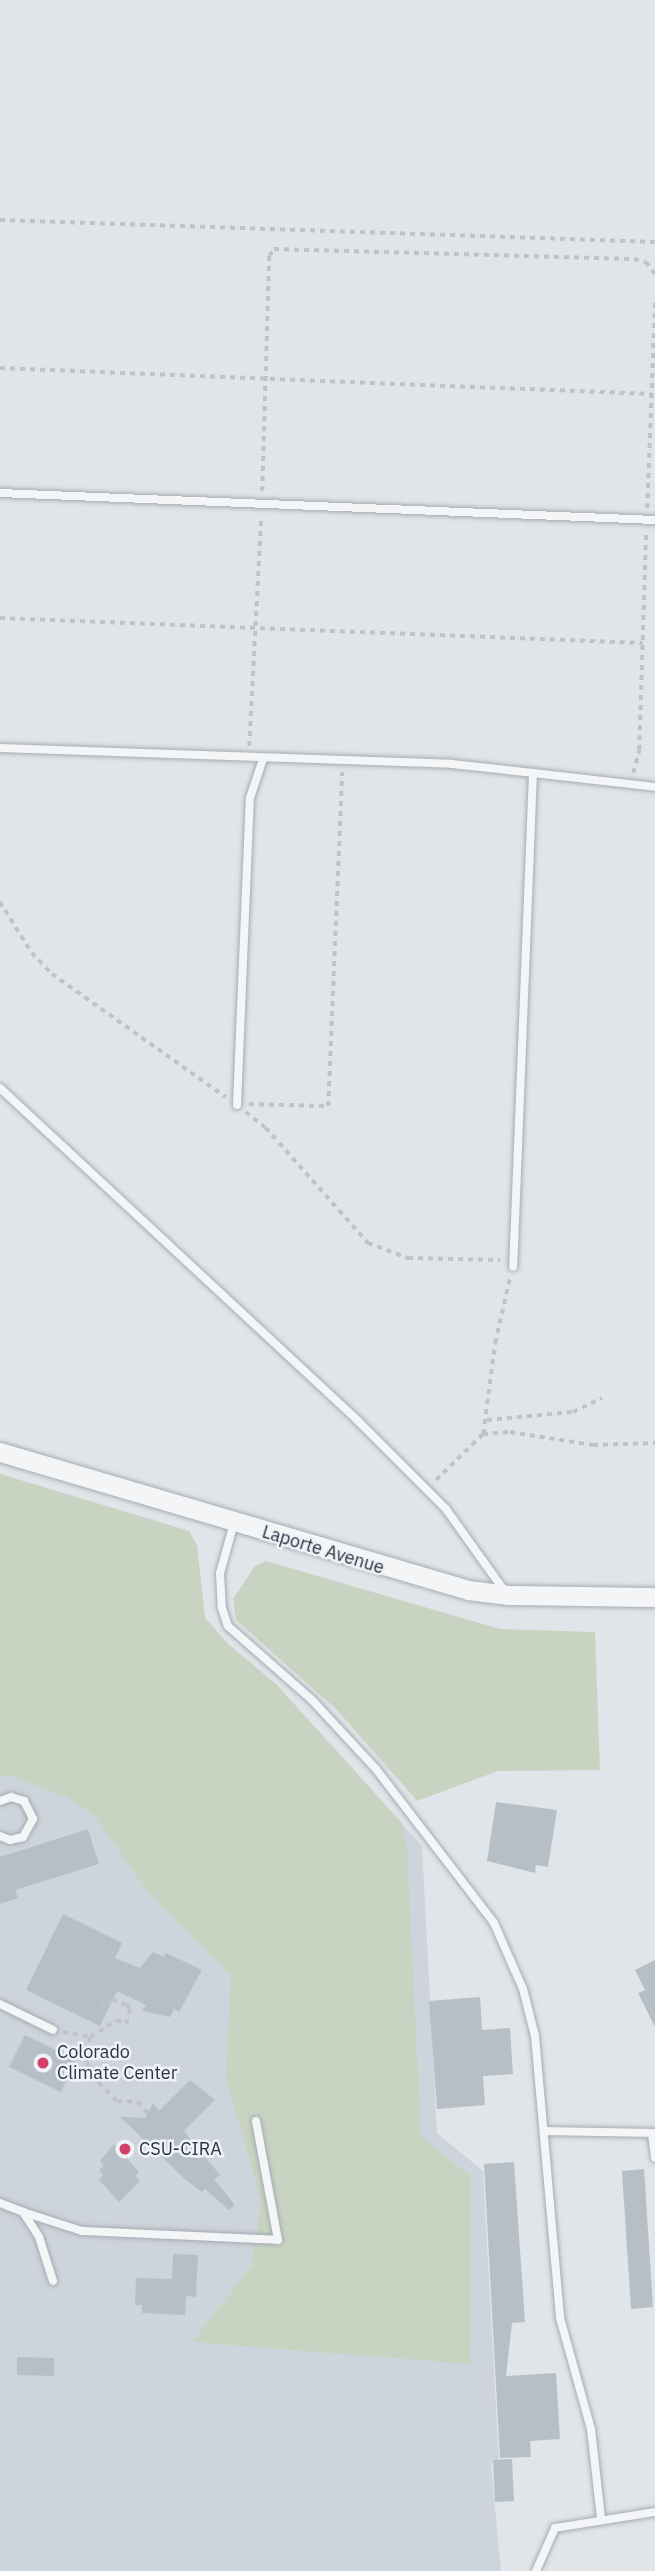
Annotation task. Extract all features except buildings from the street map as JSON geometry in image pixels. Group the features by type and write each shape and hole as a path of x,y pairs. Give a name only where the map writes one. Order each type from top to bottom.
{"street":[{"name":"Laporte Avenue","path":"0,1452 421,1579 508,1595 655,1597"}],"lane":[{"path":"0,492 651,520"},
{"path":"0,748 452,764 655,787"},
{"path":"237,1105 250,798 263,759"},
{"path":"513,1264 533,773"},
{"path":"0,1088 428,1490 479,1550 508,1595"},
{"path":"234,1523 220,1573 222,1608 228,1626 312,1700 376,1769 494,1923 523,1989 532,2024 560,2318 591,2429 601,2518"},
{"path":"0,1801 11,1797 24,1801 33,1819 23,1837 10,1840 0,1836"},
{"path":"0,2004 53,2030"},
{"path":"0,2203 82,2231 278,2240 256,2121"},
{"path":"544,2131 654,2133 655,2158"},
{"path":"23,2212 39,2237 53,2281"},
{"path":"536,2571 555,2528 601,2518 655,2512"}],"path":[{"path":"0,220 655,242"},
{"path":"248,758 257,627 269,256 274,249 634,260 646,262 655,274"},
{"path":"628,786 639,750 651,520 651,394 655,303"},
{"path":"0,368 651,394"},
{"path":"0,618 643,643"},
{"path":"237,1105 328,1106 342,761"},
{"path":"0,902 32,953 51,974 266,1128 368,1242 408,1258 513,1264 495,1343 487,1420 483,1434 428,1490"},
{"path":"487,1420 586,1410 602,1398"},
{"path":"483,1434 510,1433 593,1445 655,1443"},
{"path":"53,2030 90,2038 117,2020 126,2024 130,2009 126,2005 113,2000 102,2006"},
{"path":"90,2038 87,2063 99,2083 117,2101 138,2102 148,2113"}],"shaded area":[{"path":"0,1474 189,1531 197,1546 205,1618 228,1644 276,1684 422,1846 437,2133 483,2171 499,2462 491,2463 501,2571 0,2571"}],"green space":[{"path":"0,1474 189,1531 197,1546 205,1618 228,1644 276,1684 401,1822 407,1849 421,2136 471,2177 470,2364 192,2342 252,2266 261,2200 226,2078 231,1976 147,1891 95,1816 63,1795 8,1775 0,1778"},
{"path":"266,1561 500,1629 595,1632 600,1770 498,1771 417,1801 337,1710 236,1620 233,1599 255,1566"}],"place":[{"name":"Colorado Climate Center","path":"43,2063"},
{"name":"CSU-CIRA","path":"125,2149"}]}
